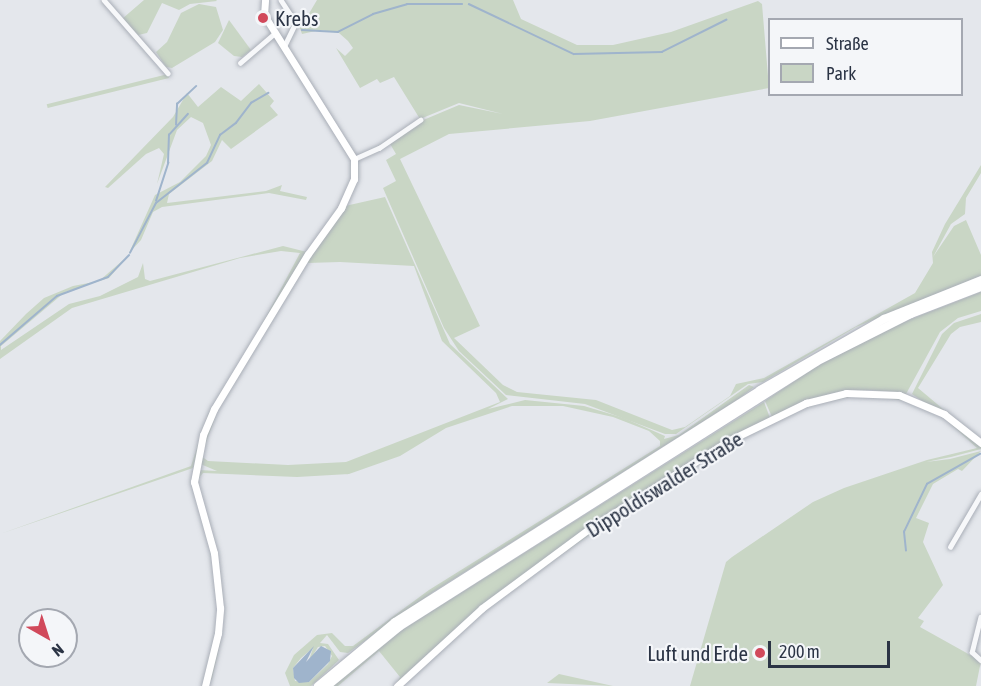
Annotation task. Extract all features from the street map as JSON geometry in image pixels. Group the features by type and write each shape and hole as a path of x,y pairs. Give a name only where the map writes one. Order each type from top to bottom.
{"highway":[{"path":"318,686 395,622 760,394 884,319 981,280"},
{"path":"327,686 399,627 760,394 862,337 981,287"}],"street":[{"path":"104,0 168,73"},
{"path":"205,686 218,633 220,608 214,553 194,482 201,444 214,409 308,254 344,202 354,179 354,159 264,15 265,0"},
{"path":"281,0 296,23 285,46"},
{"path":"240,63 275,33"},
{"path":"354,159 379,148 420,120"},
{"name":"Dippoldiswalder Straße","path":"397,686 482,608 590,528 730,441 800,406 834,394 882,392 928,405 968,431 981,444"},
{"path":"950,547 981,495"},
{"path":"981,617 972,652 981,660"}],"green space":[{"path":"144,0 217,1 190,4 179,10 162,3 147,33 138,35 122,19"},
{"path":"317,0 513,0 521,19 577,45 613,45 671,32 758,1 762,4 768,88 590,121 449,134 400,159 480,326 454,338 503,385 517,392 596,400 672,430 685,427 730,396 736,384 764,378 915,293 933,263 932,252 945,224 981,165 981,173 966,198 965,214 951,224 933,257 954,226 966,220 981,255 981,276 856,327 763,382 748,384 676,434 665,434 585,404 506,395 459,351 444,328 383,188 396,181 386,160 396,154 389,142 421,121 459,105 503,114 459,103 420,119 394,77 380,83 377,79 360,88 336,48 345,56 353,48 348,41 339,33 320,30 302,34 298,23 318,27 310,16 304,22"},
{"path":"199,4 216,7 223,30 215,42 172,68 166,67 156,52 167,42 181,13"},
{"path":"229,20 251,50 242,57 234,56 218,43"},
{"path":"168,74 169,78 48,108 47,104"},
{"path":"259,84 274,101 270,106 278,115 231,149 222,140 212,161 169,194 167,203 266,191 282,185 280,191 307,197 306,200 269,193 162,207 153,212 141,240 129,253 155,195 180,182 206,156 211,145 203,123 191,117 177,130 157,184 164,154 159,148 146,154 108,188 105,187 173,117 187,93 198,107 221,87 241,101"},
{"path":"385,197 450,344 508,399 488,409 525,400 584,406 624,418 665,436 664,439 679,435 749,385 754,387 737,400 433,592 348,653 340,652 327,635 320,643 328,644 339,660 311,686 290,686 285,673 294,655 317,635 332,633 345,646 353,646 429,590 660,446 660,441 649,431 613,417 563,406 512,406 446,428 400,456 349,474 297,477 203,473 198,479 199,492 216,551 223,607 220,644 212,679 207,686 218,646 222,608 215,552 196,481 199,470 217,471 198,463 205,435 216,410 310,253 345,206","holes":["340,262 414,266 442,341 496,393 500,402 346,462 288,465 208,461 201,456 218,410 307,263","325,646 332,656 328,664 309,682 295,681 293,668 301,658 313,648 308,663 318,647"]},
{"path":"283,246 307,252 202,433 193,468 0,534 191,466 208,414 243,360 300,253 281,251 240,258 72,308 0,359 0,341 26,314 44,298 73,286 99,281 129,255 109,278 65,292 1,346 1,350 69,304 100,296 138,277 143,263 145,279 150,281"},
{"path":"981,292 981,311 958,318 940,332 906,394 872,390 833,393 772,417 765,401 814,368 888,328"},
{"path":"981,314 981,322 960,327 951,334 918,388 981,441 912,394 942,334 954,323"},
{"path":"860,393 884,394 923,405 954,423 981,446 981,449 926,462 950,459 981,451 962,471 958,469 933,484 916,518 929,523 923,542 943,585 918,618 924,621 920,627 981,661 976,686 690,686 726,562 732,557 813,502 844,488 927,460 977,448 944,418 906,401 860,395 808,406 747,435 697,465 602,526 500,598 411,674 491,603 600,524 730,442 807,404"},
{"path":"764,402 770,418 728,440 502,591 395,686 400,677 379,651 338,686 333,686 402,630"},
{"path":"559,674 613,686 547,683"}],"water":[{"path":"314,646 306,662 321,646 331,651 330,661 309,682 299,683 294,678 293,668"}],"waterway":[{"path":"302,30 338,32 373,14 407,4 462,4"},
{"path":"469,4 574,54 662,52 726,20"},
{"path":"176,125 177,104 196,86"},
{"path":"130,253 156,203 207,163 220,135 236,123 251,103 268,93"},
{"path":"156,201 168,163 169,135 188,114"},
{"path":"0,345 57,296 108,277 129,255"},
{"path":"906,551 904,532 927,484 980,454"}],"place":[{"name":"Krebs","path":"263,18"},
{"name":"Luft und Erde","path":"760,653"}]}
